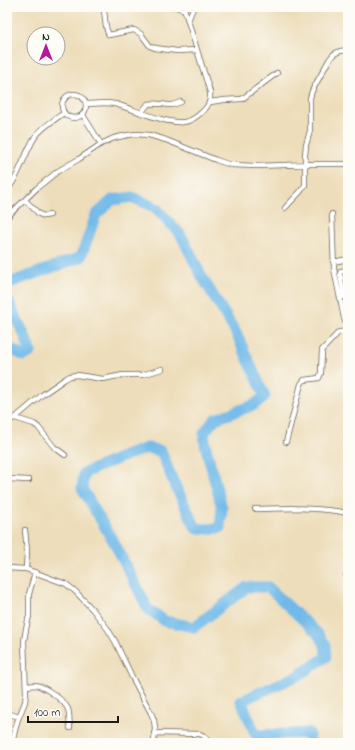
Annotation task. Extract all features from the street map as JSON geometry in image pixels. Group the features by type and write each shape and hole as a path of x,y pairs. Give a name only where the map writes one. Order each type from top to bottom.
{"street":[{"path":"103,7 106,28 109,35 134,30 141,34 150,46 155,48 177,51 197,50"},
{"path":"86,104 111,104 171,121 185,122 201,114 210,102 211,96 185,8 179,9 176,7"},
{"path":"188,21 194,7"},
{"path":"285,208 305,185 307,164 305,150 310,131 310,98 312,91 334,54 340,51 348,50"},
{"path":"210,102 242,99 277,73"},
{"path":"71,94 80,96 85,101 86,110 83,115 71,118 64,113 62,110 62,104 65,98 71,94"},
{"path":"141,113 150,103 172,105 181,102"},
{"path":"7,190 36,136 64,113"},
{"path":"83,115 101,144"},
{"path":"7,217 37,188 58,171 79,160 101,144 122,136 142,134 166,140 230,165 257,166 348,164"},
{"path":"25,200 40,214 44,216 50,215"},
{"path":"332,214 333,262 344,297"},
{"path":"333,262 348,259"},
{"path":"286,442 301,384 304,380 319,378 321,373 322,350 336,334 347,330 340,273 341,271 348,270"},
{"path":"7,421 15,418 42,395 70,376 77,375 102,379 123,375 142,375 162,369"},
{"path":"15,418 34,424 54,447 65,455"},
{"path":"7,479 29,480"},
{"path":"255,509 300,508 348,513"},
{"path":"25,530 27,551 26,569"},
{"path":"7,568 26,569 62,582 72,588 89,606 107,628 115,641 151,713 154,720 154,743"},
{"path":"12,743 26,698 24,641 29,616 29,594 35,572"},
{"path":"26,686 38,686 64,703 68,709 70,728"},
{"path":"7,713 20,716"},
{"path":"154,733 200,734 204,736 209,743"}],"waterway":[{"path":"7,288 9,283 81,257 96,215 112,200 132,197 156,208 181,235 202,277 235,331 265,396 254,405 215,419 204,433 205,444 222,508 220,528 196,528 173,481 161,451 147,448 84,473 82,488 116,546 148,609 165,621 194,627 247,587 268,587 317,633 325,644 326,657 299,675 241,701 256,735 309,733 310,743"},
{"path":"7,299 31,352 24,356 7,347"}]}
